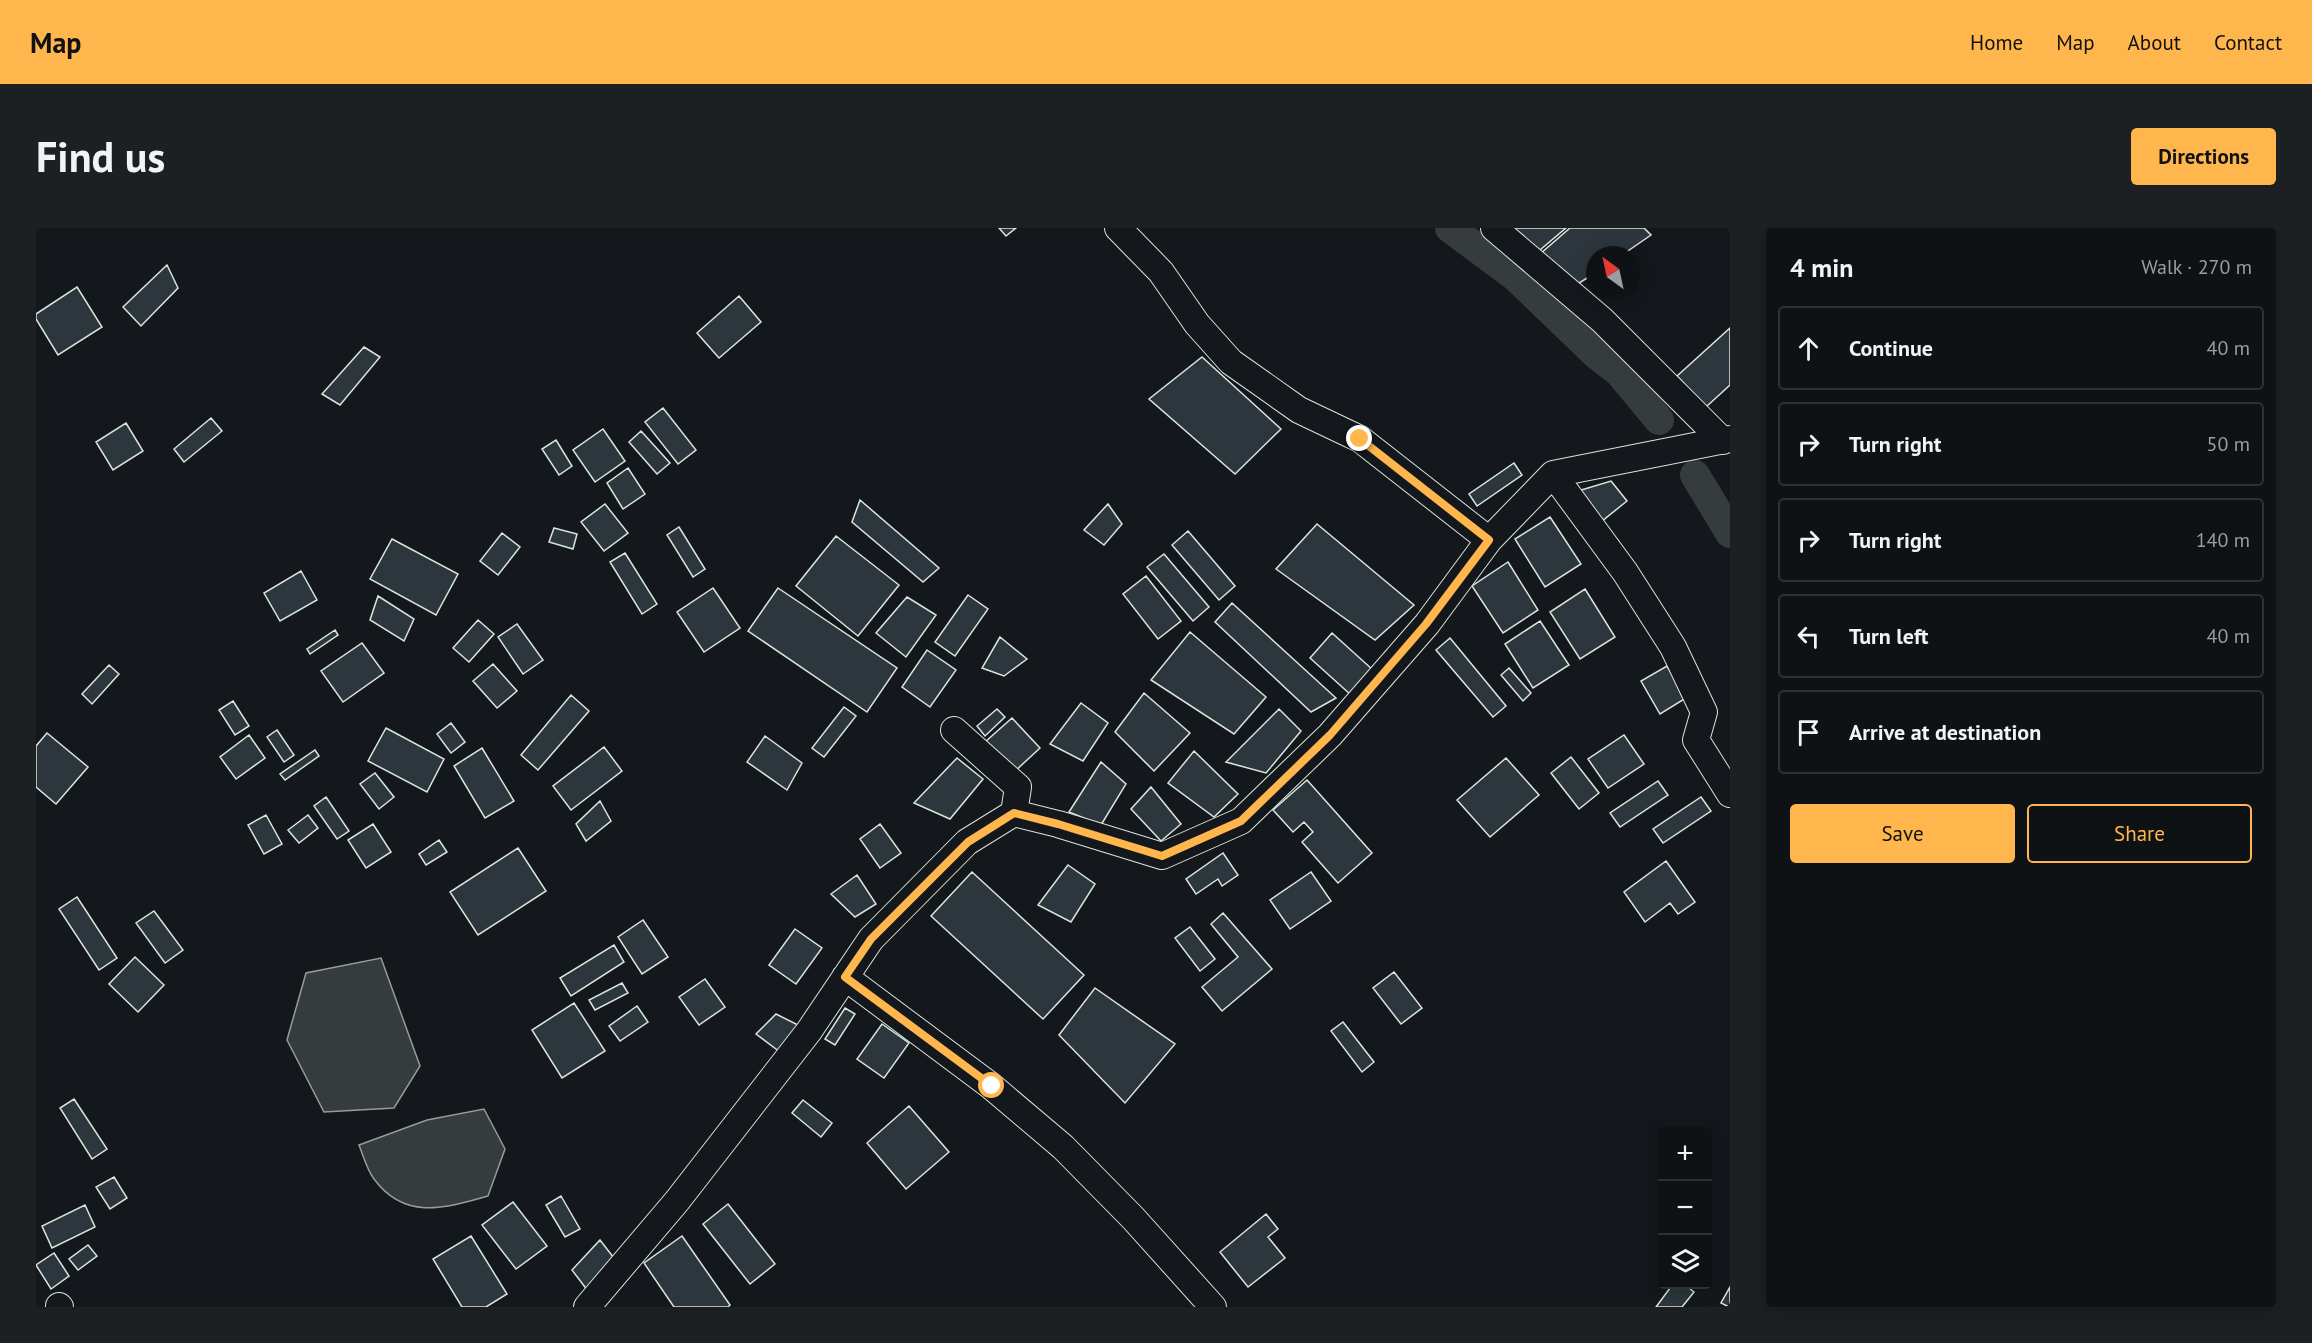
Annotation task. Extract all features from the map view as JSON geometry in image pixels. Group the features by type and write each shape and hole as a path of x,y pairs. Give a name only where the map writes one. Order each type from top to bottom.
{"street":[{"path":"1118,228 1161,272 1197,324 1231,362 1299,410 1360,439 1489,540"},
{"path":"1494,228 1602,320 1726,440"},
{"path":"587,1307 677,1201 809,1031 871,939 968,842 1014,813 1162,856 1241,821 1330,735 1426,624 1489,540 1553,474 1726,440"},
{"path":"1553,474 1625,572 1673,647 1704,712 1696,740 1730,794"},
{"path":"954,730 1018,787 1014,813"},
{"path":"845,977 992,1086 1063,1147 1133,1218 1213,1307"}],"shaded area":[{"path":"381,958 420,1066 394,1108 324,1112 287,1040 306,973"},
{"path":"484,1109 505,1149 488,1196 441,1207 412,1206 386,1192 367,1167 359,1145 427,1120"}],"building":[{"path":"999,228 1016,228 1006,236"},
{"path":"1511,228 1566,228 1534,255"},
{"path":"1570,228 1644,228 1651,235 1635,246 1586,246 1586,279 1576,285 1540,254"},
{"path":"167,265 178,288 141,326 123,307"},
{"path":"77,287 102,327 58,355 36,319 36,314"},
{"path":"739,296 761,322 719,358 697,333"},
{"path":"1730,328 1730,385 1706,407 1677,376"},
{"path":"364,347 380,357 340,405 322,394"},
{"path":"1202,357 1281,429 1235,474 1149,399"},
{"path":"663,408 696,450 678,464 645,422"},
{"path":"211,418 222,431 184,462 174,449"},
{"path":"126,423 143,451 113,470 96,442"},
{"path":"603,429 625,461 595,482 573,450"},
{"path":"641,431 670,463 657,474 629,442"},
{"path":"556,440 572,466 559,475 542,449"},
{"path":"1514,463 1522,475 1477,506 1469,494"},
{"path":"628,468 645,494 623,509 607,483"},
{"path":"1611,481 1627,501 1597,525 1578,491"},
{"path":"860,500 939,568 923,582 852,522"},
{"path":"605,504 628,533 604,551 581,522"},
{"path":"1108,504 1122,524 1104,545 1084,530"},
{"path":"1550,517 1581,564 1545,587 1515,539"},
{"path":"1317,524 1414,605 1375,640 1276,569"},
{"path":"679,527 705,569 693,577 667,535"},
{"path":"554,528 577,534 573,549 549,542"},
{"path":"1188,531 1235,586 1219,600 1172,545"},
{"path":"502,533 520,547 498,575 480,561"},
{"path":"836,536 899,585 858,636 796,586"},
{"path":"392,539 458,574 436,615 370,579"},
{"path":"625,553 657,604 642,614 610,562"},
{"path":"1164,554 1209,607 1193,621 1147,567"},
{"path":"1508,562 1538,610 1503,633 1472,586"},
{"path":"301,571 317,600 280,621 264,593"},
{"path":"1146,576 1181,621 1158,639 1123,594"},
{"path":"713,588 740,628 704,652 677,612"},
{"path":"778,588 897,668 867,712 748,631"},
{"path":"1585,589 1615,637 1580,659 1550,612"},
{"path":"968,595 988,609 955,656 935,642"},
{"path":"378,596 414,619 404,641 370,620"},
{"path":"907,597 936,615 906,657 876,633"},
{"path":"1232,603 1336,698 1311,712 1215,622"},
{"path":"478,620 494,634 469,662 453,648"},
{"path":"1540,621 1569,665 1533,688 1505,644"},
{"path":"517,624 543,660 523,674 498,637"},
{"path":"335,630 338,635 310,654 307,649"},
{"path":"1190,632 1266,697 1234,734 1151,680"},
{"path":"1332,633 1373,670 1351,695 1310,658"},
{"path":"1000,637 1027,659 1004,676 982,668"},
{"path":"1450,638 1506,706 1493,717 1436,650"},
{"path":"362,643 384,673 343,702 321,671"},
{"path":"927,650 956,670 930,707 902,687"},
{"path":"493,664 517,691 497,708 473,681"},
{"path":"109,665 119,674 92,704 82,694"},
{"path":"1667,666 1686,698 1660,714 1641,681"},
{"path":"1509,668 1531,693 1523,701 1501,675"},
{"path":"1144,693 1190,733 1154,771 1115,732"},
{"path":"571,695 589,711 538,770 521,755"},
{"path":"233,701 249,726 235,735 219,710"},
{"path":"1081,703 1108,723 1083,761 1050,744"},
{"path":"844,707 856,716 824,757 812,748"},
{"path":"997,709 1005,717 985,736 977,726"},
{"path":"1279,709 1301,731 1266,773 1226,762"},
{"path":"1012,718 1040,748 1013,773 985,742"},
{"path":"451,723 465,742 451,753 437,734"},
{"path":"386,728 444,759 427,792 368,761"},
{"path":"277,730 294,755 284,762 267,737"},
{"path":"47,733 88,767 56,804 36,787 36,746"},
{"path":"249,735 265,758 236,779 220,757"},
{"path":"1624,735 1644,764 1608,788 1588,759"},
{"path":"765,736 802,763 787,790 747,762"},
{"path":"604,747 622,771 571,810 553,786"},
{"path":"482,748 514,801 485,818 454,766"},
{"path":"315,750 319,756 285,780 280,774"},
{"path":"1194,751 1238,794 1214,817 1168,783"},
{"path":"1571,757 1599,793 1579,809 1551,773"},
{"path":"957,758 983,779 950,819 914,803"},
{"path":"1506,758 1539,795 1490,837 1457,800"},
{"path":"1101,762 1126,784 1101,825 1069,812"},
{"path":"375,773 394,797 379,809 360,784"},
{"path":"1307,780 1372,853 1338,883 1302,842 1313,832 1304,822 1293,832 1273,810"},
{"path":"1658,781 1668,795 1620,827 1610,813"},
{"path":"1151,787 1181,824 1161,841 1131,809"},
{"path":"326,797 349,831 337,839 314,806"},
{"path":"1701,797 1711,811 1663,843 1653,829"},
{"path":"600,801 611,821 586,841 576,824"},
{"path":"266,815 282,844 264,854 248,825"},
{"path":"308,815 318,828 299,843 288,830"},
{"path":"373,824 391,852 366,868 348,840"},
{"path":"880,824 901,853 880,868 860,839"},
{"path":"439,840 447,852 426,865 419,854"},
{"path":"518,848 546,891 478,935 450,892"},
{"path":"1223,853 1238,875 1222,886 1218,879 1196,894 1186,879"},
{"path":"1666,861 1695,902 1678,914 1670,903 1645,922 1624,892"},
{"path":"1068,865 1095,884 1071,922 1038,905"},
{"path":"972,872 1084,975 1043,1019 931,916"},
{"path":"1311,872 1331,901 1290,929 1270,900"},
{"path":"857,875 876,904 855,917 831,894"},
{"path":"77,897 117,958 99,970 59,909"},
{"path":"154,911 183,950 165,963 136,923"},
{"path":"1223,913 1272,969 1222,1011 1202,987 1238,957 1211,924"},
{"path":"643,920 668,957 642,974 618,937"},
{"path":"1190,927 1215,959 1200,971 1175,938"},
{"path":"795,929 822,948 796,984 769,965"},
{"path":"614,945 624,962 571,996 560,978"},
{"path":"135,957 164,985 138,1012 109,984"},
{"path":"1394,972 1422,1008 1401,1024 1373,988"},
{"path":"705,979 725,1007 699,1025 679,997"},
{"path":"622,983 628,993 595,1010 589,1000"},
{"path":"1095,988 1175,1044 1125,1103 1059,1035"},
{"path":"574,1003 605,1051 562,1078 532,1030"},
{"path":"637,1006 648,1022 620,1041 609,1026"},
{"path":"845,1008 855,1014 835,1045 825,1039"},
{"path":"776,1014 800,1026 780,1052 756,1034"},
{"path":"1343,1022 1374,1062 1362,1072 1331,1031"},
{"path":"882,1024 909,1043 884,1078 857,1059"},
{"path":"74,1099 107,1149 92,1159 60,1108"},
{"path":"803,1100 832,1123 821,1137 792,1113"},
{"path":"909,1106 949,1152 906,1189 867,1143"},
{"path":"114,1177 127,1198 110,1209 96,1187"},
{"path":"561,1196 580,1229 565,1237 546,1205"},
{"path":"513,1202 547,1246 516,1269 482,1225"},
{"path":"728,1204 775,1264 750,1284 703,1224"},
{"path":"85,1205 95,1227 52,1248 42,1226"},
{"path":"1266,1214 1278,1229 1268,1237 1285,1258 1248,1287 1220,1252"},
{"path":"471,1236 507,1294 486,1307 462,1307 433,1259"},
{"path":"682,1236 730,1305 728,1307 674,1307 644,1263"},
{"path":"600,1240 617,1262 588,1291 572,1270"},
{"path":"88,1245 97,1256 78,1270 69,1259"},
{"path":"54,1253 69,1276 51,1289 36,1265"},
{"path":"1730,1287 1730,1307 1729,1307 1721,1303"},
{"path":"1669,1289 1690,1289 1694,1292 1682,1307 1656,1307"}],"waterway":[{"path":"1450,228 1516,277 1597,355 1619,372 1659,420"},
{"path":"1695,475 1730,533"}],"route":[{"path":"992,1086 845,977 871,939 968,842 1014,813 1162,856 1241,821 1330,735 1426,624 1489,540 1360,439"}]}
